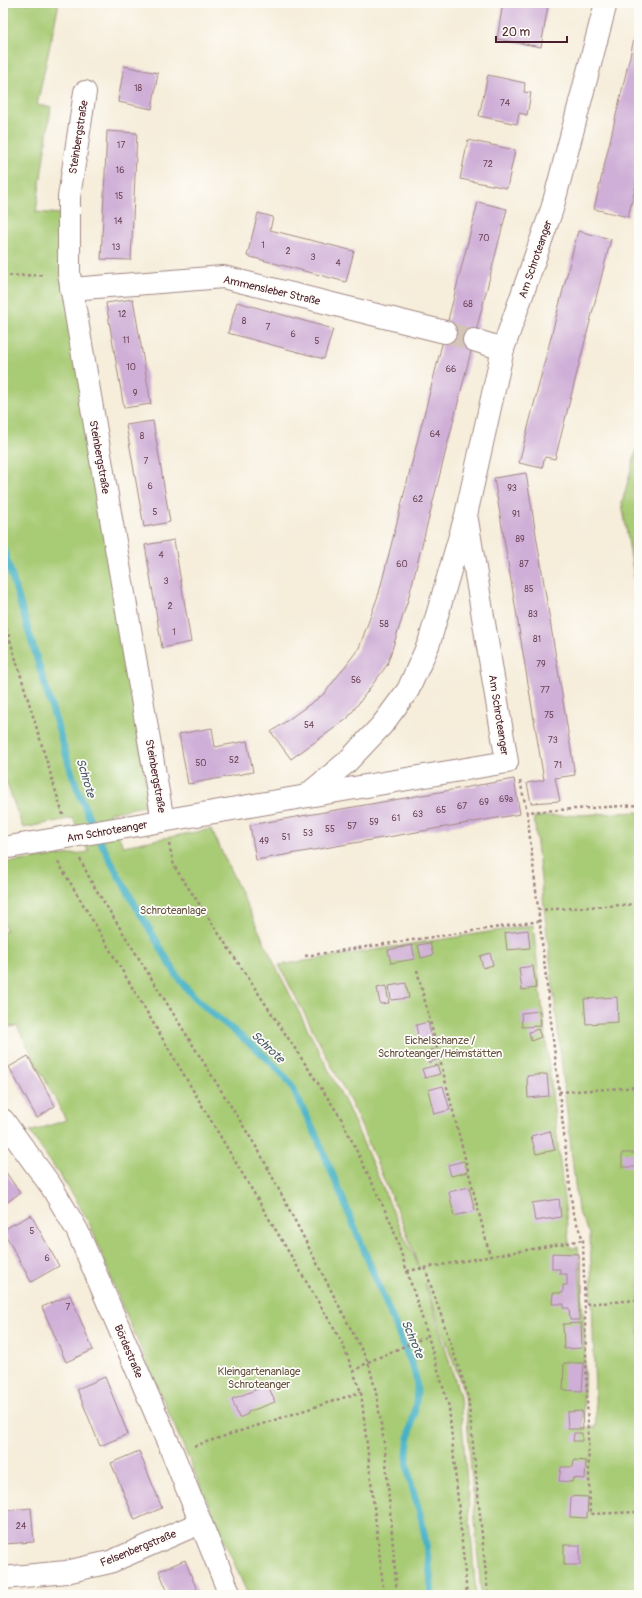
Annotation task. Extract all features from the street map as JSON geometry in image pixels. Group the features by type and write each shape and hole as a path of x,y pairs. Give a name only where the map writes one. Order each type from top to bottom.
{"street":[{"name":"Am Schroteanger","path":"306,796 334,774 360,750 382,725 408,690 429,643 466,515 503,350 554,203 606,3"},
{"name":"Steinbergstraße","path":"85,92 69,197 69,274 163,821"},
{"name":"Ammensleber Straße","path":"71,289 223,278 445,332"},
{"path":"474,340 503,350"},
{"name":"Am Schroteanger","path":"3,848 78,845 120,829 507,762 466,515"},
{"name":"Bördestraße","path":"3,1120 51,1186 77,1230 173,1454 230,1595"},
{"name":"Felsenbergstraße","path":"3,1578 66,1572 110,1562 200,1522"}],"path":[{"path":"3,276 50,275"},
{"path":"3,617 63,816"},
{"path":"520,779 527,812 573,1213 583,1240 586,1304 590,1514 639,1512"},
{"path":"527,812 639,805"},
{"path":"163,821 174,866 341,1118 392,1225 449,1407 467,1595"},
{"path":"78,845 92,883 260,1153 368,1362 376,1392 384,1444 397,1595"},
{"path":"55,856 342,1342 360,1392 384,1595"},
{"path":"538,910 639,904"},
{"path":"305,956 540,921"},
{"path":"417,970 490,1256"},
{"path":"559,1092 639,1087"},
{"path":"407,1271 583,1240"},
{"path":"426,1268 468,1395 488,1595"},
{"path":"586,1304 639,1300"},
{"path":"353,1372 368,1362 428,1336"},
{"path":"173,1454 360,1392"}],"green space":[{"path":"3,3 58,3 37,105 51,107 36,212 61,214 149,805 109,813 123,846 211,829 276,967 348,1108 418,1265 406,1231 352,1105 279,965 533,925 569,1242 570,1248 578,1247 579,1254 585,1343 583,1428 596,1427 590,1234 578,1211 534,817 639,812 639,1595 481,1595 465,1395 425,1283 460,1396 476,1595 248,1595 117,1294 91,1227 74,1196 30,1132 66,1120 17,1026 3,1028 3,932 6,931 3,914 3,863 89,852 73,818 23,828 3,773"},
{"path":"639,440 639,606 622,503"}],"building":[{"path":"503,3 539,3 548,5 541,47 497,39"},
{"path":"638,22 639,173 628,217 594,209"},
{"path":"124,66 158,73 152,109 118,102"},
{"path":"488,75 525,83 524,92 531,93 527,115 519,113 517,124 479,116"},
{"path":"107,131 137,133 131,260 101,259"},
{"path":"468,140 515,150 507,188 460,179"},
{"path":"478,202 507,209 408,600 387,665 347,719 291,759 271,732 324,694 359,648 379,593"},
{"path":"258,213 273,217 270,230 354,251 346,282 247,256"},
{"path":"578,231 611,239 555,459 545,457 542,468 519,463"},
{"path":"133,299 151,404 124,408 106,303"},
{"path":"237,302 333,329 324,359 228,333"},
{"path":"153,421 170,522 144,527 126,425"},
{"path":"526,473 575,775 555,778 560,801 531,803 527,783 544,780 494,478"},
{"path":"174,540 191,642 162,648 145,545"},
{"path":"212,728 215,747 247,741 253,772 188,784 179,734"},
{"path":"514,779 520,814 256,860 250,825"},
{"path":"528,930 530,948 507,950 505,933"},
{"path":"430,943 433,955 421,958 418,945"},
{"path":"412,945 415,959 391,963 388,950"},
{"path":"490,953 493,965 483,968 480,956"},
{"path":"533,966 536,988 522,990 519,968"},
{"path":"406,983 409,998 391,1000 389,986"},
{"path":"386,986 389,1003 380,1004 377,988"},
{"path":"617,997 618,1022 586,1024 584,999"},
{"path":"540,1011 541,1026 522,1027 521,1013"},
{"path":"428,1022 432,1039 419,1042 416,1025"},
{"path":"538,1029 541,1037 531,1041 529,1032"},
{"path":"433,1049 438,1059 429,1063 424,1053"},
{"path":"28,1056 55,1106 37,1118 9,1067"},
{"path":"437,1065 440,1074 425,1078 422,1069"},
{"path":"547,1074 549,1096 528,1098 527,1076"},
{"path":"443,1086 450,1110 434,1114 428,1090"},
{"path":"550,1131 555,1150 536,1154 531,1136"},
{"path":"622,1153 638,1153 638,1167 622,1167"},
{"path":"464,1161 468,1172 451,1176 448,1165"},
{"path":"3,1168 20,1193 3,1205"},
{"path":"469,1187 475,1211 454,1216 449,1192"},
{"path":"559,1199 561,1217 535,1221 532,1203"},
{"path":"31,1215 59,1266 31,1282 3,1230"},
{"path":"552,1253 579,1254 579,1320 570,1320 569,1308 563,1308 564,1304 552,1304 553,1293 563,1293 563,1285 567,1285 567,1274 560,1274 560,1269 552,1269"},
{"path":"70,1295 93,1350 66,1362 42,1307"},
{"path":"581,1323 582,1348 564,1349 563,1324"},
{"path":"564,1363 584,1363 582,1391 563,1390"},
{"path":"105,1377 128,1434 100,1446 77,1389"},
{"path":"268,1385 275,1402 248,1412 248,1414 239,1418 232,1399"},
{"path":"582,1411 583,1429 568,1429 567,1412"},
{"path":"574,1433 582,1433 582,1441 573,1441"},
{"path":"139,1451 162,1508 135,1520 111,1463"},
{"path":"574,1460 586,1461 585,1479 573,1478 572,1482 559,1481 561,1467 573,1467"},
{"path":"571,1496 588,1497 587,1518 570,1517"},
{"path":"31,1508 34,1542 3,1544 3,1511"},
{"path":"564,1545 580,1545 580,1565 564,1565"},
{"path":"185,1560 199,1595 169,1595 159,1571"}],"waterway":[{"name":"Schrote","path":"3,26 6,3"},
{"name":"Schrote","path":"3,547 71,771 92,825 133,901 185,987 207,1009 259,1051 290,1083 317,1137 413,1368 417,1389 408,1443 407,1462 424,1531 432,1595"}],"tunnel":[{"path":"445,332 474,340"}],"park label":[{"name":"Schroteanlage","path":"173,910"},
{"name":"Eichelschanze / Schroteanger/Heimstätten","path":"440,1046"},
{"name":"Kleingartenanlage Schroteanger","path":"259,1377"}]}
